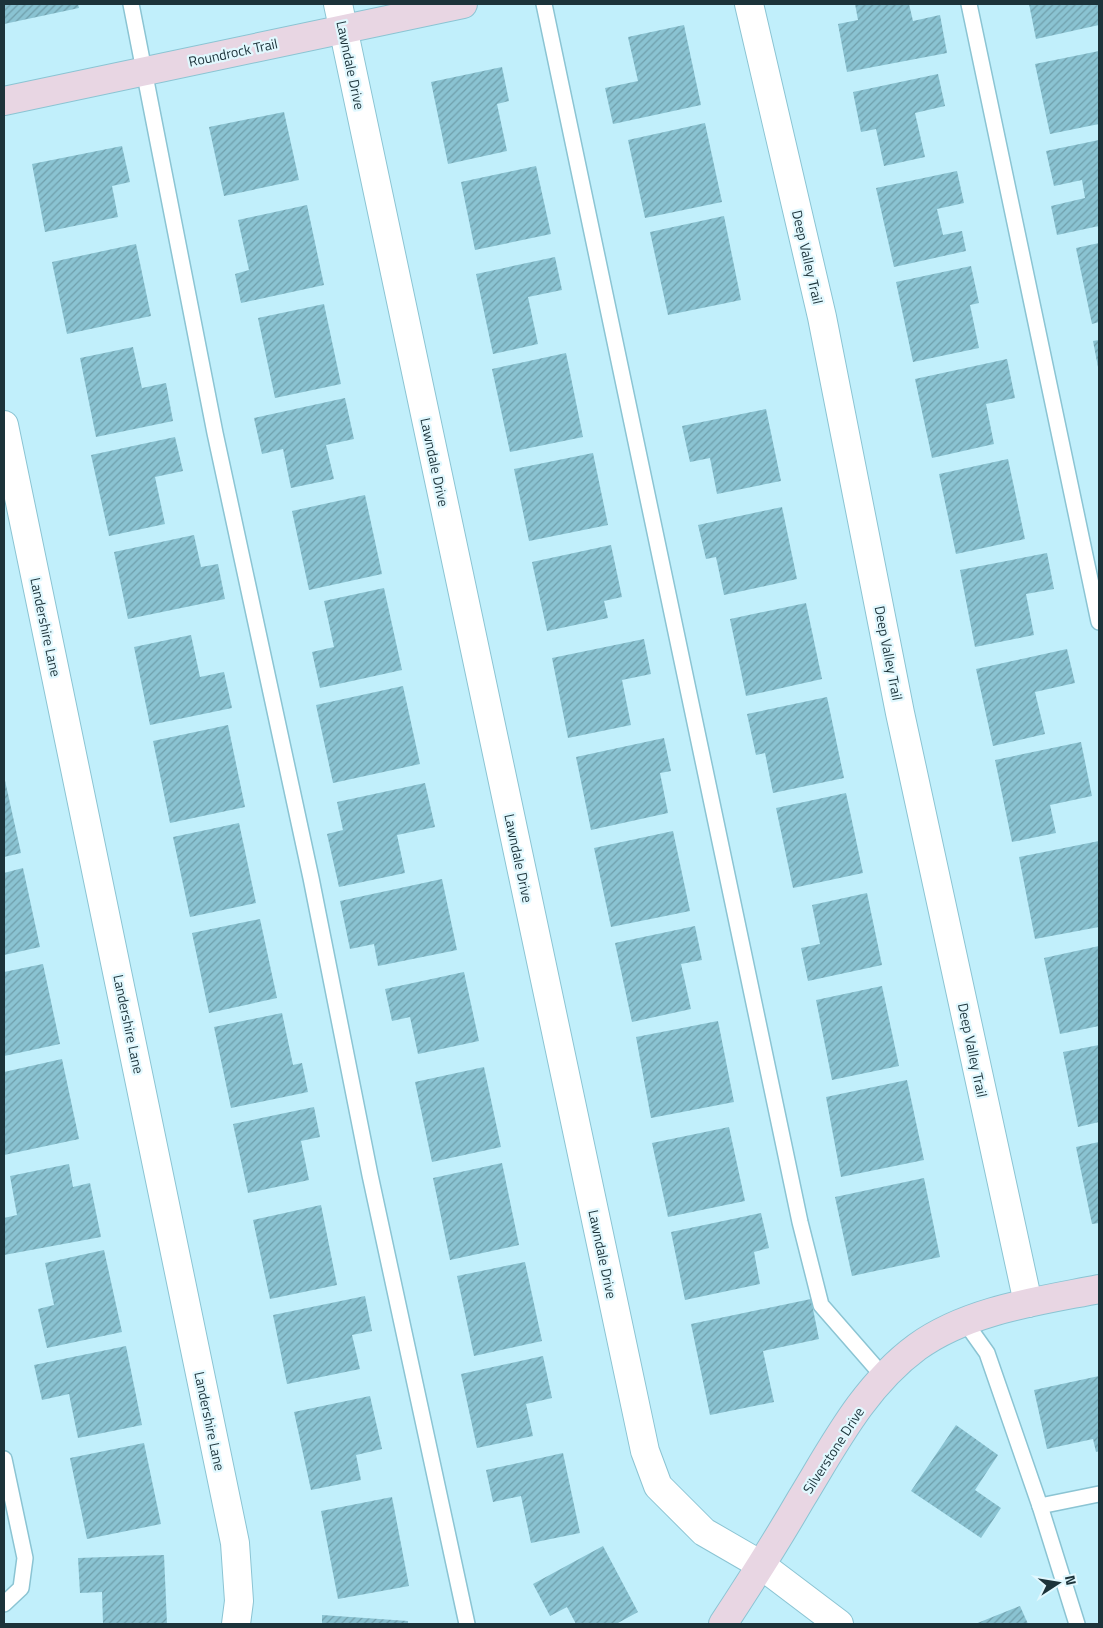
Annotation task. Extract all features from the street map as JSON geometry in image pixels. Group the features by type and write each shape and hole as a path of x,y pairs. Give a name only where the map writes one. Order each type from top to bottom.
{"street":[{"name":"Roundrock Trail","path":"4,101 144,71 340,16 463,4"},
{"name":"Deep Valley Trail","path":"749,4 822,317 902,722 1028,1303"},
{"name":"Lawndale Drive","path":"340,16 645,1451 658,1486 704,1532 762,1565 840,1624"},
{"name":"Landershire Lane","path":"4,426 235,1543 239,1601 236,1624"},
{"name":"Silverstone Drive","path":"723,1624 762,1565 846,1423 883,1376 918,1346 965,1322 1028,1303 1099,1289"}],"lane":[{"path":"131,4 215,433 309,868 370,1175 467,1624"},
{"path":"544,4 800,1222 822,1305 883,1376"},
{"path":"968,4 1099,622"},
{"path":"965,1322 987,1353 1040,1506 1077,1624"},
{"path":"4,1459 25,1558 21,1588 4,1604"},
{"path":"1040,1506 1099,1494"}],"building":[{"path":"4,4 78,4 79,8 4,24"},
{"path":"855,4 909,4 913,21 940,15 947,53 847,72 838,24 858,20"},
{"path":"1029,4 1099,4 1099,25 1036,39"},
{"path":"684,25 701,105 613,124 605,88 638,81 628,37"},
{"path":"1099,51 1099,124 1050,134 1035,64"},
{"path":"502,67 509,101 497,104 507,151 448,164 431,82"},
{"path":"938,74 945,106 915,113 925,157 884,166 876,129 861,132 853,92"},
{"path":"284,112 299,180 224,196 209,127"},
{"path":"705,123 722,202 645,218 628,140"},
{"path":"1099,140 1099,226 1057,235 1051,206 1085,198 1082,180 1054,186 1046,151"},
{"path":"122,146 130,182 112,186 118,217 45,232 32,164"},
{"path":"536,166 551,234 475,250 461,182"},
{"path":"957,171 964,203 937,209 943,235 962,231 966,251 894,267 876,188"},
{"path":"307,205 324,285 241,303 235,274 249,270 238,220"},
{"path":"724,216 741,300 668,315 650,232"},
{"path":"1099,243 1099,322 1092,324 1076,248"},
{"path":"136,244 151,316 67,334 52,262"},
{"path":"555,257 562,290 528,297 538,344 493,354 476,274"},
{"path":"971,266 979,303 970,305 979,348 913,362 896,282"},
{"path":"324,304 341,384 275,398 258,318"},
{"path":"1099,340 1099,367 1098,367 1093,341"},
{"path":"133,347 142,388 166,383 173,421 96,437 80,358"},
{"path":"566,353 583,437 510,452 492,369"},
{"path":"1007,359 1015,398 986,404 994,444 932,458 915,379"},
{"path":"345,398 354,439 326,445 334,479 291,488 283,449 262,454 254,418"},
{"path":"766,409 781,481 717,494 710,458 690,462 682,426"},
{"path":"175,437 183,471 155,477 165,524 109,536 91,455"},
{"path":"593,453 608,525 529,541 514,469"},
{"path":"1008,459 1025,539 956,554 939,474"},
{"path":"365,495 382,574 309,590 292,511"},
{"path":"782,507 797,579 724,595 716,557 706,559 698,525"},
{"path":"194,535 201,567 218,564 225,599 128,619 114,552"},
{"path":"611,545 622,597 604,601 608,618 547,631 532,562"},
{"path":"1047,553 1054,589 1026,594 1034,635 975,647 960,570"},
{"path":"384,588 402,670 320,688 312,652 334,647 324,601"},
{"path":"806,603 822,679 746,696 730,619"},
{"path":"191,635 200,677 224,672 232,708 150,725 134,647"},
{"path":"644,639 651,674 622,680 631,725 568,738 552,658"},
{"path":"1067,649 1075,683 1035,692 1045,734 993,746 976,669"},
{"path":"403,686 420,764 333,783 316,705"},
{"path":"827,697 844,778 773,793 765,753 756,755 747,714"},
{"path":"228,725 245,807 170,823 153,741"},
{"path":"664,738 671,771 660,773 668,813 591,830 576,757"},
{"path":"1081,742 1092,796 1050,805 1056,833 1012,842 995,760"},
{"path":"4,776 21,853 4,857"},
{"path":"425,783 435,827 397,835 405,873 339,887 327,834 343,830 337,802"},
{"path":"846,793 863,873 793,888 776,808"},
{"path":"239,823 256,903 190,917 173,837"},
{"path":"673,831 690,911 611,927 594,848"},
{"path":"1099,841 1099,927 1035,939 1019,857"},
{"path":"23,868 40,947 4,955 4,873"},
{"path":"442,879 457,950 378,966 374,944 350,949 340,901"},
{"path":"867,893 882,965 808,981 801,948 820,944 812,905"},
{"path":"260,919 277,998 209,1013 192,933"},
{"path":"695,926 702,960 681,964 691,1009 632,1022 615,943"},
{"path":"1099,946 1099,1026 1060,1034 1044,958"},
{"path":"43,964 60,1044 4,1056 4,972"},
{"path":"464,972 479,1041 418,1054 410,1017 392,1021 385,989"},
{"path":"882,986 899,1066 832,1080 816,1000"},
{"path":"282,1013 293,1065 302,1063 308,1092 231,1108 214,1027"},
{"path":"718,1021 734,1102 651,1118 636,1037"},
{"path":"1099,1045 1099,1122 1078,1127 1063,1052"},
{"path":"62,1059 79,1139 4,1155 4,1072"},
{"path":"484,1067 501,1147 432,1162 415,1082"},
{"path":"907,1080 924,1160 841,1177 826,1097"},
{"path":"314,1107 320,1137 301,1141 309,1180 248,1193 233,1124"},
{"path":"729,1127 745,1201 668,1217 652,1143"},
{"path":"1099,1142 1099,1223 1092,1224 1076,1147"},
{"path":"502,1163 519,1245 450,1260 433,1178"},
{"path":"69,1164 73,1187 90,1183 101,1237 4,1255 4,1218 17,1215 10,1176"},
{"path":"924,1178 940,1257 852,1276 835,1197"},
{"path":"321,1205 337,1285 270,1299 253,1220"},
{"path":"761,1213 769,1248 754,1252 760,1284 685,1300 671,1232"},
{"path":"104,1250 122,1332 47,1348 38,1309 54,1305 45,1263"},
{"path":"525,1262 542,1341 474,1356 457,1276"},
{"path":"365,1296 372,1331 352,1335 360,1369 287,1384 273,1315"},
{"path":"811,1299 819,1339 763,1351 774,1402 710,1415 691,1324"},
{"path":"126,1346 142,1425 78,1438 69,1394 42,1400 34,1365"},
{"path":"543,1356 552,1398 526,1404 533,1436 477,1448 461,1374"},
{"path":"1099,1376 1099,1451 1096,1452 1093,1439 1047,1449 1034,1390"},
{"path":"370,1396 382,1449 356,1455 361,1480 311,1490 294,1412"},
{"path":"956,1425 998,1455 975,1490 1001,1508 981,1538 911,1491"},
{"path":"144,1443 161,1524 87,1539 70,1458"},
{"path":"563,1453 580,1533 531,1543 521,1496 493,1502 486,1470"},
{"path":"392,1497 409,1586 338,1599 321,1511"},
{"path":"603,1546 638,1612 616,1624 576,1624 567,1607 550,1616 533,1584"},
{"path":"164,1555 167,1624 103,1624 102,1592 80,1593 78,1558"},
{"path":"1020,1606 1028,1624 975,1624"},
{"path":"322,1615 408,1621 408,1624 322,1624"}]}
